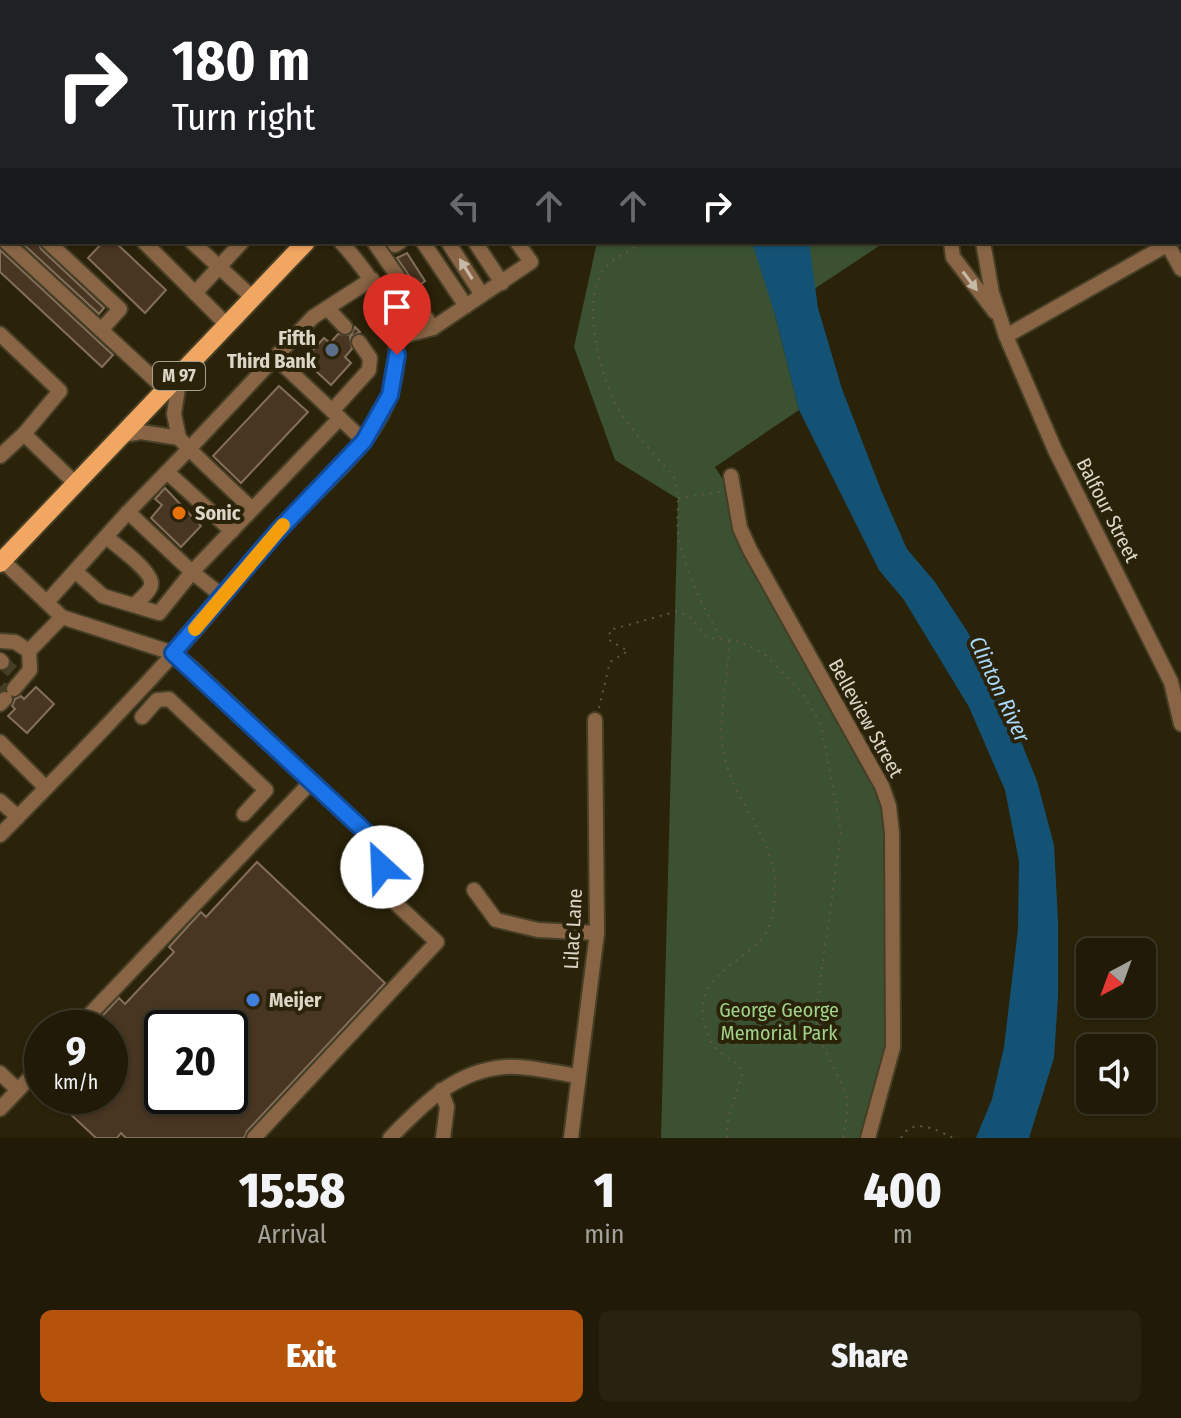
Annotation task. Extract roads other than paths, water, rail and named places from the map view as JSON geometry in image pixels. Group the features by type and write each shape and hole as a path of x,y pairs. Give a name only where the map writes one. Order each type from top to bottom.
{"main road":[{"name":"M 97","path":"1,561 304,244"}],"street":[{"path":"8,244 166,390"},
{"path":"50,244 120,309 101,330"},
{"path":"194,244 253,298"},
{"path":"195,293 240,244"},
{"path":"0,835 173,653 221,595 364,441 390,395 397,355 389,308 372,279 343,244"},
{"path":"375,244 433,328"},
{"path":"424,244 466,306"},
{"path":"449,244 482,295"},
{"path":"476,244 502,283"},
{"path":"395,338 433,328 531,262 518,244"},
{"name":"Balfour Street","path":"951,244 953,257 998,315"},
{"name":"Balfour Street","path":"983,244 998,315 1006,336 1055,450 1176,677 1181,724"},
{"path":"1006,336 1166,244"},
{"path":"1176,244 1181,269"},
{"path":"149,248 227,325"},
{"path":"47,602 167,472 184,444 276,358 313,317 372,279"},
{"path":"327,308 345,327"},
{"path":"0,334 60,391 24,434 0,456"},
{"path":"75,571 103,596 159,613 192,572 336,414 369,370 370,358 359,342"},
{"path":"276,358 364,441"},
{"path":"180,375 174,414 184,444 252,509"},
{"path":"123,435 133,431 184,444"},
{"path":"24,434 76,484"},
{"path":"167,472 232,531"},
{"name":"Belleview Street","path":"732,483 740,528 750,550 882,786 889,806 894,1025 884,1087 868,1138"},
{"path":"128,512 221,595"},
{"path":"106,537 147,572 152,581 151,587 134,605"},
{"path":"1,561 62,617 173,653 372,838 381,858 388,896 437,942 254,1138"},
{"path":"7,685 30,670 29,651 62,617"},
{"path":"0,641 15,642 29,651"},
{"path":"142,717 157,700 169,699 243,768 266,790 244,814"},
{"name":"Lilac Lane","path":"571,1138 597,933 595,720"},
{"path":"0,742 46,788"},
{"path":"94,1010 312,781"},
{"path":"0,801 18,817"},
{"path":"474,890 496,920 538,930 597,933"},
{"path":"390,1138 441,1090 463,1078 505,1067 578,1076"},
{"path":"0,1073 18,1090"},
{"path":"0,1109 24,1084"},
{"path":"441,1090 447,1107 443,1138"}],"water":[{"path":"753,244 809,244 818,308 842,389 881,490 907,549 935,582 1001,692 1037,781 1054,845 1058,997 1054,1058 1029,1138 976,1138 992,1099 1004,1047 1018,929 1019,861 1005,790 969,707 904,600 879,570 799,410 775,315"}],"tunnel":[{"path":"2,662 13,672"},
{"path":"0,687 8,695"}],"place":[{"name":"Fifth Third Bank","path":"332,350"},
{"name":"Sonic","path":"179,513"},
{"name":"Meijer","path":"253,1000"}],"water label":[{"name":"Clinton River","path":"1000,689"}],"park label":[{"name":"George George Memorial Park","path":"779,1022"}]}
